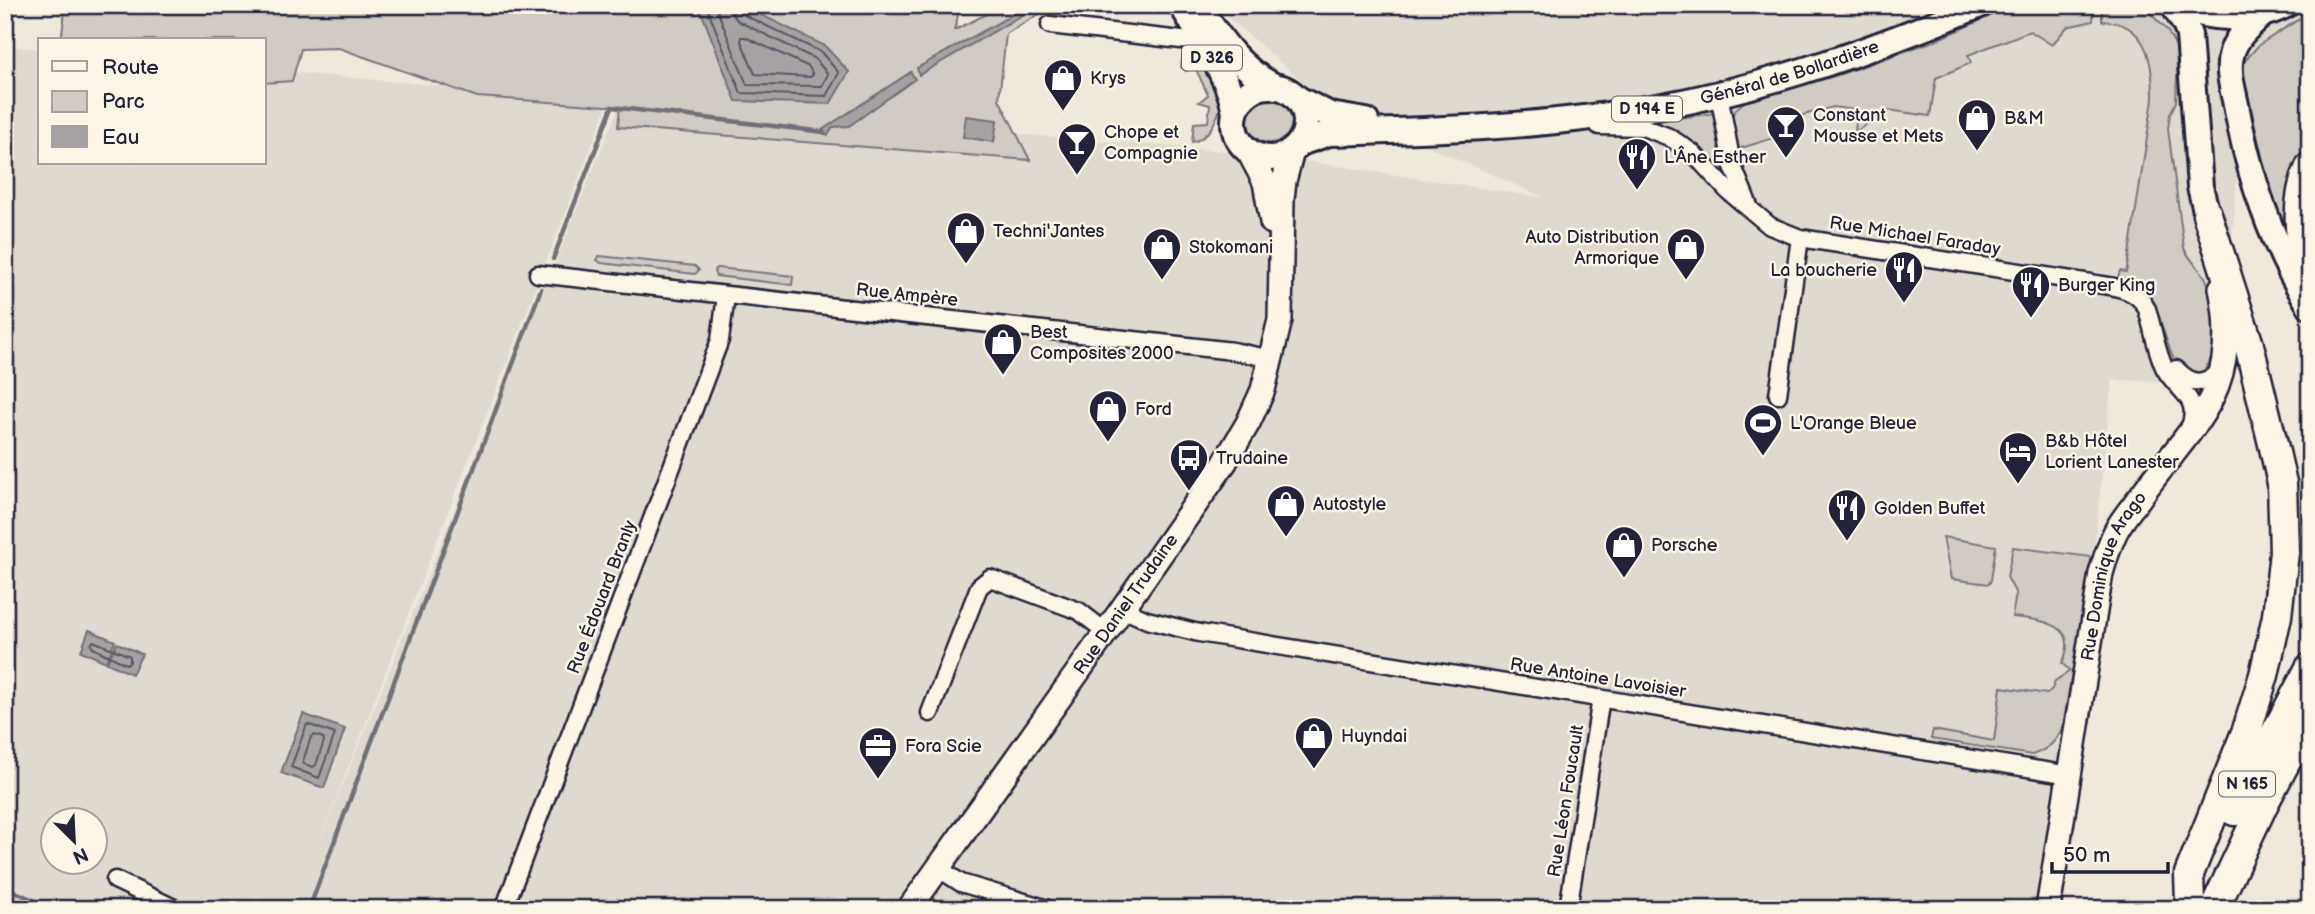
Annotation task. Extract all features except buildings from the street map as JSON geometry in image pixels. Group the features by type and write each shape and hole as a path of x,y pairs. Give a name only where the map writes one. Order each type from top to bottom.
{"highway":[{"path":"2310,167 2301,198 2300,225 2304,257 2310,277"},
{"path":"2197,907 2189,874 2243,742 2263,675 2277,616 2284,552 2282,483 2249,345 2207,214"},
{"name":"N 165","path":"2197,907 2250,777 2310,667"},
{"name":"N 165","path":"2197,907 2264,803 2310,716"}],"main road":[{"name":"D 326","path":"1182,5 1224,78 1235,113"},
{"name":"D 326","path":"1198,5 1233,55 1261,80 1276,87"},
{"name":"Général de Bollardière","path":"1298,99 1330,115 1354,120 1401,122 1538,116 1611,107 1712,88 1781,70 1866,43 1962,5"},
{"name":"Général de Bollardière","path":"1296,147 1329,133 1520,125 1620,113 1719,94 1843,59 1980,5"},
{"path":"2175,5 2197,13 2225,18 2274,10"},
{"name":"Rue Dominique Arago","path":"2048,909 2095,601 2107,552 2115,531 2203,416 2222,372 2227,342 2225,310 2200,187 2189,35 2175,5"},
{"path":"2274,10 2247,27 2234,46 2230,75 2255,189 2274,241 2310,306"},
{"path":"1268,86 1276,87 1298,99 1306,116 1306,125 1296,147 1275,158 1266,159 1249,152 1237,138 1234,130 1235,113 1251,92 1268,86"},
{"name":"Rue Daniel Trudaine","path":"909,909 1238,442 1263,390 1280,320 1283,190 1296,147"},
{"name":"Rue Daniel Trudaine","path":"1249,152 1265,182 1280,274"}],"street":[{"path":"1050,25 1201,40"},
{"path":"1719,94 1732,164 1750,208"},
{"name":"Rue Michael Faraday","path":"1520,125 1643,127 1669,137 1682,145 1727,190 1770,226 1800,238 2123,289 2134,293 2143,300 2165,369 2192,404 2193,418 2185,441"},
{"path":"1778,395 1800,238"},
{"name":"Rue Ampère","path":"538,274 1233,351 1272,359"},
{"name":"Rue Édouard Branly","path":"504,909 720,340 726,296"},
{"name":"Rue Michael Faraday","path":"2150,319 2172,366 2188,380 2198,383 2222,372"},
{"path":"930,713 979,587 990,578 1079,611 1106,632"},
{"name":"Rue Antoine Lavoisier","path":"1122,609 1147,620 1199,633 2070,775"},
{"name":"Rue Léon Foucault","path":"1568,909 1601,698"},
{"path":"938,867 961,883 1048,909"},
{"path":"115,880 176,909"}],"shaded area":[{"path":"1220,5 2310,5 2310,16 2247,57 2220,382 2112,380 2070,775 2048,909 5,909 5,46 38,49 38,164 266,164 266,70 609,101 311,863 621,101 1258,154 1545,198 1324,100 1230,19"}],"green space":[{"path":"66,5 960,5 955,30 1004,5 1043,5 1044,11 1006,34 999,99 1030,160 618,127 620,107 477,97 339,48 301,49 292,81 266,83 266,38 61,38"},
{"path":"2015,5 2094,5 2093,21 2067,27 2052,45 2030,31 1968,55 1971,63 1936,78 1930,116 1888,110 1855,132 1857,110 1833,107 1796,117 1799,130 1735,150 1732,117 1734,111 1746,101 1835,76 1934,41"},
{"path":"2102,5 2142,5 2167,30 2178,50 2176,102 2170,114 2168,129 2184,248 2210,288 2216,321 2212,354 2206,368 2198,375 2189,373 2176,363 2157,312 2146,294 2129,281 2118,278 2120,271 2126,272 2127,267 2153,85 2145,47 2129,29 2117,23 2102,21"},
{"path":"2310,12 2310,144 2298,169 2288,222 2277,222 2241,65 2259,45"},
{"path":"1192,50 1216,88 1222,103 1208,133 1192,142 1194,123 1208,122 1210,105 1199,102 1208,95 1195,67 1186,71 1181,67 1183,52"},
{"path":"1270,99 1279,100 1286,105 1291,112 1291,130 1286,137 1279,142 1270,143 1261,142 1254,137 1249,130 1248,121 1249,112 1254,105 1261,100"},
{"path":"1722,112 1750,208 1693,153 1629,125"},
{"path":"599,256 695,266 699,270 695,274 601,263 597,260"},
{"path":"716,268 793,276 792,285 716,276"},
{"path":"1943,537 1996,546 1989,584 1951,579"},
{"path":"2013,547 2092,557 2063,726 2051,744 2032,755 1931,739 1933,730 1994,741 2001,687 2047,694 2055,681 2070,671 2062,663 2067,650 2067,639 2062,632 2045,622 2012,617 2016,594 2007,577"}],"water":[{"path":"1030,5 1038,6 919,75 917,68"},
{"path":"699,6 747,8 825,46 849,72 830,104 736,101"},
{"path":"911,72 915,79 849,126 833,127 828,135 819,132"},
{"path":"966,116 997,120 994,142 963,137"},
{"path":"89,630 115,641 106,662 81,651"},
{"path":"117,643 142,654 132,674 107,663"},
{"path":"303,714 345,729 324,788 281,773"}],"waterway":[{"path":"553,259 612,107 824,132"},
{"path":"309,909 541,289"},
{"path":"5,887 53,909"}],"place":[{"name":"Krys","path":"1063,112"},
{"name":"B&M","path":"1977,152"},
{"name":"Constant Mousse et Mets","path":"1786,159"},
{"name":"Chope et Compagnie","path":"1077,176"},
{"name":"L'Âne Esther","path":"1637,191"},
{"name":"Techni'Jantes","path":"966,265"},
{"name":"Stokomani","path":"1162,281"},
{"name":"Auto Distribution Armorique","path":"1686,281"},
{"name":"La boucherie","path":"1904,304"},
{"name":"Burger King","path":"2031,319"},
{"name":"Best Composites 2000","path":"1003,376"},
{"name":"Ford","path":"1108,443"},
{"name":"L'Orange Bleue","path":"1763,457"},
{"name":"B&b Hôtel Lorient Lanester","path":"2018,485"},
{"name":"Trudaine","path":"1189,492"},
{"name":"Autostyle","path":"1286,538"},
{"name":"Golden Buffet","path":"1847,542"},
{"name":"Porsche","path":"1624,579"},
{"name":"Huyndai","path":"1314,770"},
{"name":"Fora Scie","path":"878,780"}]}
